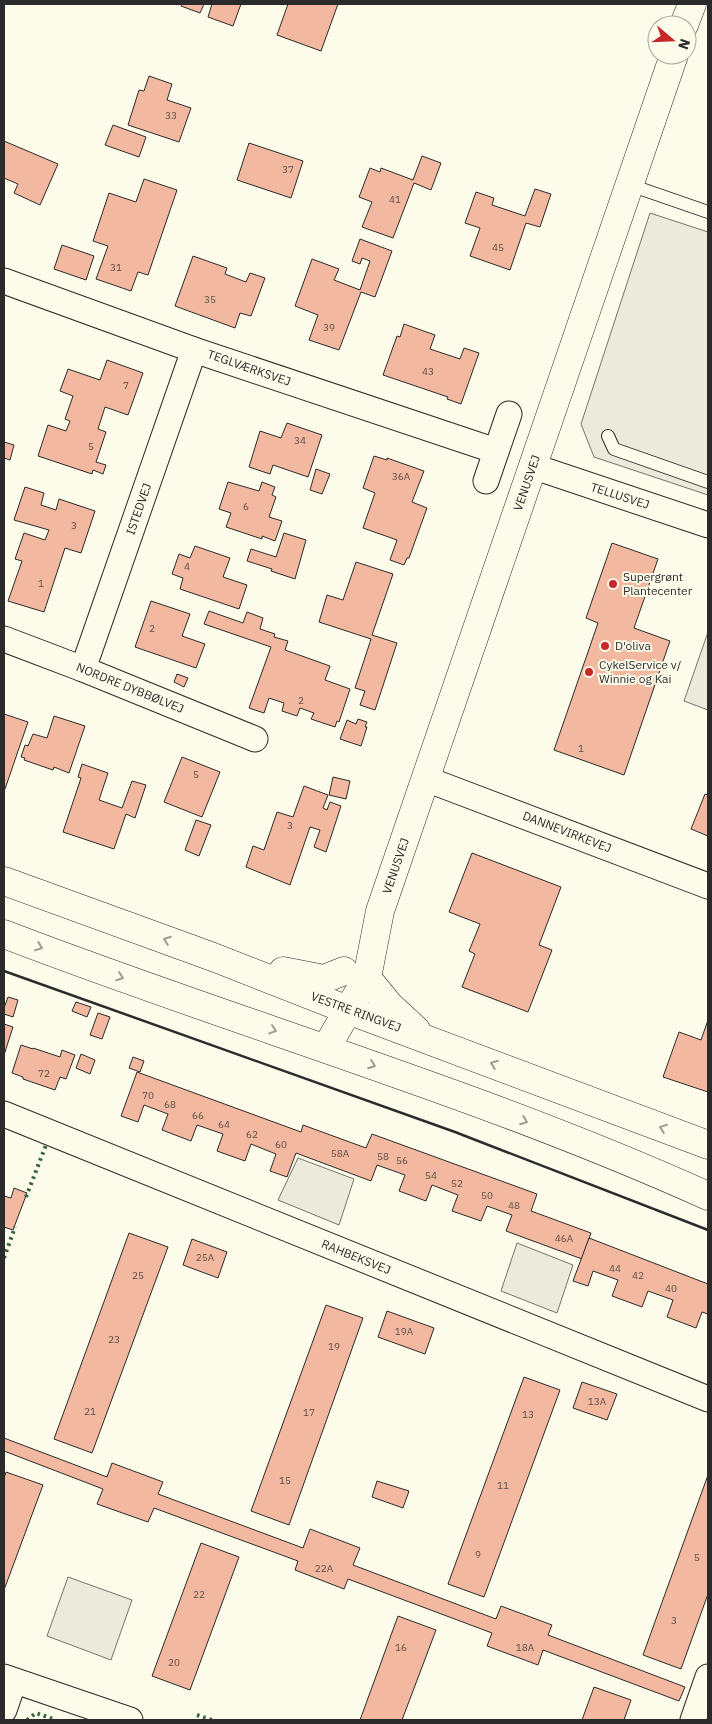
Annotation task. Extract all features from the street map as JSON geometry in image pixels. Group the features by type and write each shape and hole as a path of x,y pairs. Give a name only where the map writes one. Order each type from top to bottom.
{"main road":[{"name":"VENUSVEJ","path":"326,1048 348,1010 356,975 358,953 380,910 671,65"},
{"name":"VESTRE RINGVEJ","path":"4,881 213,957 348,1010 708,1145"},
{"path":"4,934 74,961 487,1106 708,1194"},
{"path":"213,957 324,979 356,975 424,1038"}],"street":[{"name":"TEGLVÆRKSVEJ","path":"4,281 194,350 496,451"},
{"name":"ISTEDVEJ","path":"83,669 194,350"},
{"path":"486,482 509,414"},
{"name":"TELLUSVEJ","path":"532,466 708,526"},
{"name":"NORDRE DYBBØLVEJ","path":"4,639 255,739"},
{"name":"DANNEVIRKEVEJ","path":"426,779 708,886"},
{"name":"RAHBEKSVEJ","path":"4,1114 708,1400"},
{"path":"693,1720 708,1677"},
{"path":"4,1710 9,1679 130,1720"}],"lane":[{"path":"630,184 708,212"},
{"path":"608,436 614,449 708,482"}],"shaded area":[{"path":"650,213 708,232 708,495 594,457 581,424"},
{"path":"708,632 708,710 684,701"},
{"path":"298,1158 354,1179 339,1225 278,1200"},
{"path":"517,1243 573,1265 557,1313 501,1291"},
{"path":"68,1577 132,1600 111,1660 47,1636"}],"building":[{"path":"182,4 204,4 200,13 181,6"},
{"path":"212,4 241,4 233,26 208,17"},
{"path":"288,4 338,4 321,51 277,35"},
{"path":"149,76 172,84 167,100 191,108 179,142 128,125 139,90 144,91"},
{"path":"113,125 146,137 139,157 105,145"},
{"path":"4,141 58,164 40,205 14,193 18,184 4,178"},
{"path":"249,143 303,161 291,198 237,180"},
{"path":"422,156 441,163 431,190 414,183 393,238 362,227 372,202 359,197 370,168 380,172 381,168 413,180"},
{"path":"144,179 177,190 148,275 138,272 131,291 96,279 108,246 93,241 109,193 136,202"},
{"path":"535,189 551,194 540,227 526,223 510,270 470,256 480,228 465,223 476,192 494,198 492,205 525,216"},
{"path":"360,239 392,251 375,297 361,292 339,350 309,340 318,315 295,306 312,259 339,269 334,280 360,290 370,261 362,258 360,264 352,261"},
{"path":"62,245 94,256 86,280 54,269"},
{"path":"193,256 227,268 225,274 246,282 250,273 265,278 251,316 240,313 235,328 175,306"},
{"path":"404,324 435,335 430,349 460,359 464,348 479,353 461,404 447,399 448,397 383,375 397,336 400,337"},
{"path":"107,360 143,373 128,415 105,407 98,429 106,432 96,462 106,465 103,474 93,470 92,474 38,456 48,425 66,431 70,421 65,419 73,396 60,391 68,369 100,380"},
{"path":"287,423 322,435 308,477 273,465 270,474 249,467 260,431 281,438"},
{"path":"4,442 14,445 10,460 4,458"},
{"path":"374,456 387,460 387,458 424,471 412,502 427,508 409,558 407,558 404,565 390,560 397,540 363,528 375,493 363,488"},
{"path":"316,469 330,474 322,494 310,490"},
{"path":"228,482 259,491 262,482 275,487 272,495 276,497 269,517 282,521 275,541 262,536 262,539 226,527 231,513 219,509"},
{"path":"25,487 44,493 41,505 56,510 59,499 95,511 81,553 65,548 44,612 8,601 22,561 15,559 24,533 45,540 49,530 14,520"},
{"path":"284,533 306,540 295,579 247,561 251,549 276,557"},
{"path":"612,543 658,559 634,628 670,641 624,775 554,750 598,623 586,618"},
{"path":"195,546 230,558 223,577 247,585 239,609 180,589 183,578 172,574 179,554 190,558"},
{"path":"356,562 393,574 372,635 397,643 375,710 360,705 365,691 355,688 371,639 319,622 327,595 343,600"},
{"path":"151,601 190,614 182,636 205,644 196,668 135,647"},
{"path":"209,611 243,623 247,612 263,618 260,629 275,634 274,637 288,641 285,650 330,666 325,680 350,689 339,722 337,721 335,727 311,719 314,713 300,708 297,716 282,711 284,703 269,698 264,713 249,708 271,647 204,624"},
{"path":"177,674 188,678 184,687 174,682"},
{"path":"4,714 28,722 5,789 4,789"},
{"path":"54,716 85,726 69,773 54,767 53,770 24,760 25,758 21,757 25,745 28,746 33,734 47,738"},
{"path":"358,719 367,722 361,746 340,739 347,720 356,724"},
{"path":"182,757 220,772 202,817 164,802"},
{"path":"82,764 108,773 99,800 122,808 132,781 146,785 135,818 126,814 114,849 63,832 81,778 78,777"},
{"path":"333,777 350,781 346,799 329,795"},
{"path":"304,786 328,795 323,808 327,810 330,802 341,806 326,852 314,847 320,830 310,827 290,885 246,867 253,846 264,850 277,812 293,817"},
{"path":"705,794 708,795 708,836 691,829"},
{"path":"196,820 211,825 199,856 185,850"},
{"path":"472,853 561,887 539,945 552,950 528,1012 462,987 475,954 469,951 480,924 449,912"},
{"path":"8,997 18,1000 13,1017 4,1014"},
{"path":"76,1002 91,1007 87,1017 72,1011"},
{"path":"98,1013 110,1017 102,1039 90,1035"},
{"path":"708,1020 708,1092 663,1077 679,1032 701,1040"},
{"path":"4,1024 13,1027 4,1055"},
{"path":"21,1045 60,1057 62,1050 75,1055 66,1079 60,1077 55,1090 23,1079 23,1077 12,1073"},
{"path":"81,1054 95,1060 90,1074 76,1068"},
{"path":"133,1057 144,1061 140,1072 129,1068"},
{"path":"137,1072 301,1132 303,1125 366,1148 372,1134 537,1194 531,1211 591,1233 582,1259 506,1231 512,1215 487,1206 481,1221 452,1211 458,1195 432,1185 426,1201 399,1191 405,1175 377,1165 371,1181 296,1153 287,1177 270,1171 276,1154 251,1144 245,1161 217,1151 223,1134 197,1125 191,1141 162,1130 168,1114 144,1105 138,1122 121,1116"},
{"path":"14,1188 27,1193 13,1230 4,1227 4,1196 11,1198"},
{"path":"129,1233 168,1247 92,1453 54,1439"},
{"path":"589,1238 708,1284 708,1314 702,1312 696,1328 667,1317 673,1300 648,1291 642,1307 612,1296 618,1280 593,1271 588,1286 573,1281"},
{"path":"192,1239 227,1252 218,1278 183,1265"},
{"path":"326,1305 363,1318 289,1525 251,1511"},
{"path":"387,1311 434,1328 425,1354 378,1337"},
{"path":"524,1377 560,1390 484,1597 448,1584"},
{"path":"582,1382 617,1394 607,1420 573,1408"},
{"path":"4,1438 107,1477 112,1463 163,1482 158,1494 303,1548 310,1529 360,1548 353,1565 496,1619 501,1606 552,1625 548,1635 685,1687 679,1701 543,1650 538,1665 487,1646 492,1633 348,1579 344,1589 295,1570 298,1561 154,1508 148,1522 97,1504 103,1489 4,1451"},
{"path":"6,1472 43,1485 4,1590 4,1478"},
{"path":"708,1475 708,1594 681,1669 643,1655"},
{"path":"377,1481 409,1491 403,1508 372,1497"},
{"path":"201,1543 239,1557 190,1690 152,1676"},
{"path":"398,1616 436,1630 402,1720 360,1720"},
{"path":"594,1687 631,1700 624,1720 582,1720"}],"hedge":[{"path":"26,1197 46,1145"},
{"path":"4,1258 15,1227"},
{"path":"27,1720 36,1713 56,1720"},
{"path":"197,1715 212,1720"}],"wall":[{"path":"4,971 455,1132 708,1230"}],"place":[{"name":"Supergrønt Plantecenter","path":"613,584"},
{"name":"D'oliva","path":"605,646"},
{"name":"CykelService v/ Winnie og Kai","path":"589,672"}]}
